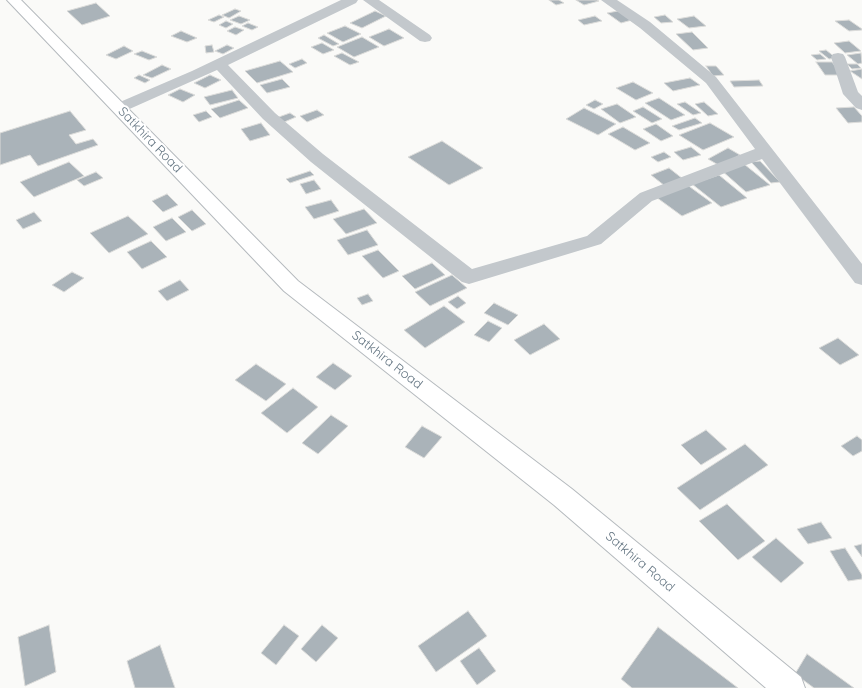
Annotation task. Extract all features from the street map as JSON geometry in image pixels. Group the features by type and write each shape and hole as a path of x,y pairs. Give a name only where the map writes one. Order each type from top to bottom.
{"main road":[{"name":"Satkhira Road","path":"14,0 291,286 563,497 790,688"}],"street":[{"path":"119,108 219,64 350,0"},
{"path":"370,0 425,38"},
{"path":"608,0 645,25 711,80 764,152 862,278"},
{"path":"838,57 852,94 862,105"},
{"path":"219,64 268,116 470,277 594,240 646,197 764,152"}],"building":[{"path":"549,0 559,0 564,3 556,5"},
{"path":"576,0 597,0 599,1 584,5"},
{"path":"96,3 110,16 82,25 67,11"},
{"path":"235,9 241,11 229,18 222,15"},
{"path":"375,11 386,16 362,28 350,23"},
{"path":"618,11 632,20 621,23 607,13"},
{"path":"219,15 224,17 214,22 208,20"},
{"path":"665,15 673,22 661,23 654,17"},
{"path":"239,16 250,20 241,24 230,20"},
{"path":"595,16 602,21 584,25 578,20"},
{"path":"694,16 706,26 689,28 677,19"},
{"path":"849,20 862,30 849,31 835,21"},
{"path":"226,21 233,24 226,28 219,25"},
{"path":"248,23 258,27 252,30 242,26"},
{"path":"345,26 361,34 343,42 327,33"},
{"path":"235,27 244,30 236,35 227,31"},
{"path":"389,29 404,38 384,46 369,37"},
{"path":"181,31 197,38 187,42 171,36"},
{"path":"692,32 708,48 693,50 676,34"},
{"path":"324,35 339,44 333,46 318,38"},
{"path":"362,37 379,47 354,57 337,47"},
{"path":"849,41 861,51 845,53 834,43"},
{"path":"322,43 334,50 323,54 311,47"},
{"path":"212,45 214,52 206,53 205,46"},
{"path":"227,45 234,48 223,54 215,51"},
{"path":"124,46 133,51 116,59 106,55"},
{"path":"826,50 836,58 829,59 819,51"},
{"path":"142,51 157,57 149,60 134,54"},
{"path":"342,53 359,62 350,65 334,56"},
{"path":"861,53 862,63 858,64 847,55"},
{"path":"820,54 826,59 817,60 811,55"},
{"path":"302,59 307,63 295,68 289,64"},
{"path":"280,61 293,72 257,83 245,71"},
{"path":"816,62 832,62 842,75 825,75"},
{"path":"847,64 857,64 861,68 852,69"},
{"path":"162,65 171,69 152,78 143,75"},
{"path":"706,66 716,66 724,75 713,76"},
{"path":"862,69 862,79 850,71"},
{"path":"139,75 150,80 145,83 134,78"},
{"path":"210,75 221,80 205,88 194,83"},
{"path":"690,78 700,85 673,91 664,83"},
{"path":"282,79 290,87 267,93 260,85"},
{"path":"759,80 763,86 734,87 730,81"},
{"path":"633,82 653,93 636,100 616,88"},
{"path":"180,89 195,95 183,102 168,95"},
{"path":"232,90 238,98 210,105 204,97"},
{"path":"659,98 685,115 671,120 645,103"},
{"path":"239,100 248,108 220,118 211,109"},
{"path":"595,100 603,104 594,109 586,105"},
{"path":"685,102 701,113 693,115 677,104"},
{"path":"704,102 718,114 708,116 695,104"},
{"path":"617,104 636,117 620,123 601,109"},
{"path":"643,107 662,119 652,123 633,111"},
{"path":"854,107 862,116 862,122 848,123 836,108"},
{"path":"584,108 616,124 598,135 566,119"},
{"path":"317,110 324,115 307,122 300,116"},
{"path":"70,111 86,130 69,135 76,144 93,139 98,145 38,166 30,155 0,165 0,133"},
{"path":"206,111 212,117 199,122 193,115"},
{"path":"290,113 296,117 282,123 276,118"},
{"path":"695,118 702,123 679,130 672,126"},
{"path":"261,123 270,135 250,141 241,129"},
{"path":"710,123 734,137 703,150 679,135"},
{"path":"656,124 673,136 661,141 643,129"},
{"path":"623,127 650,143 635,150 608,134"},
{"path":"442,141 483,168 449,185 408,157"},
{"path":"691,147 701,155 683,160 674,152"},
{"path":"728,148 740,155 720,166 708,159"},
{"path":"664,152 671,157 658,162 651,157"},
{"path":"760,161 780,182 771,183 751,162"},
{"path":"69,162 84,176 34,197 20,182"},
{"path":"744,164 770,185 746,192 721,170"},
{"path":"669,168 683,179 665,186 651,175"},
{"path":"310,171 314,175 290,183 286,179"},
{"path":"96,172 103,178 84,186 77,180"},
{"path":"719,175 747,198 721,207 692,184"},
{"path":"314,180 321,189 306,194 300,184"},
{"path":"686,184 712,203 682,216 656,197"},
{"path":"167,194 178,205 163,212 152,201"},
{"path":"331,200 339,211 314,219 305,207"},
{"path":"364,209 377,223 346,234 333,219"},
{"path":"192,210 206,224 192,231 178,217"},
{"path":"34,212 42,221 23,229 16,220"},
{"path":"128,216 148,234 109,253 90,233"},
{"path":"172,218 186,232 166,241 153,227"},
{"path":"367,230 378,245 348,255 337,240"},
{"path":"151,241 167,257 142,269 127,252"},
{"path":"378,250 399,271 383,278 362,256"},
{"path":"432,263 445,275 415,289 402,276"},
{"path":"72,272 84,278 64,292 52,285"},
{"path":"452,275 467,288 430,306 415,292"},
{"path":"180,280 189,290 167,301 158,291"},
{"path":"368,294 373,301 362,305 357,298"},
{"path":"458,296 466,303 457,309 448,302"},
{"path":"494,303 518,315 508,325 484,313"},
{"path":"444,306 465,322 425,348 404,330"},
{"path":"488,321 502,328 489,342 474,335"},
{"path":"544,324 560,339 530,355 514,340"},
{"path":"838,338 859,355 840,365 819,348"},
{"path":"333,363 352,376 335,390 316,377"},
{"path":"256,364 286,384 266,401 235,380"},
{"path":"293,388 318,407 287,433 261,413"},
{"path":"331,415 348,426 318,454 302,443"},
{"path":"422,426 442,437 424,458 405,447"},
{"path":"706,430 727,449 701,465 681,445"},
{"path":"857,436 862,440 862,451 853,456 841,446"},
{"path":"745,444 768,465 700,510 677,488"},
{"path":"727,504 765,541 738,560 699,521"},
{"path":"821,522 832,538 808,544 797,529"},
{"path":"776,538 804,563 781,583 752,557"},
{"path":"862,544 862,557 854,546"},
{"path":"845,548 862,575 862,579 848,581 830,551"},
{"path":"468,611 487,636 436,672 418,646"},
{"path":"49,625 56,672 25,686 18,637"},
{"path":"284,625 299,636 276,665 261,653"},
{"path":"322,625 338,638 316,662 301,649"},
{"path":"658,627 738,688 632,688 621,679"},
{"path":"160,645 175,688 135,688 127,661"},
{"path":"479,648 496,671 477,685 460,661"},
{"path":"807,654 854,688 814,688 795,674"}]}
